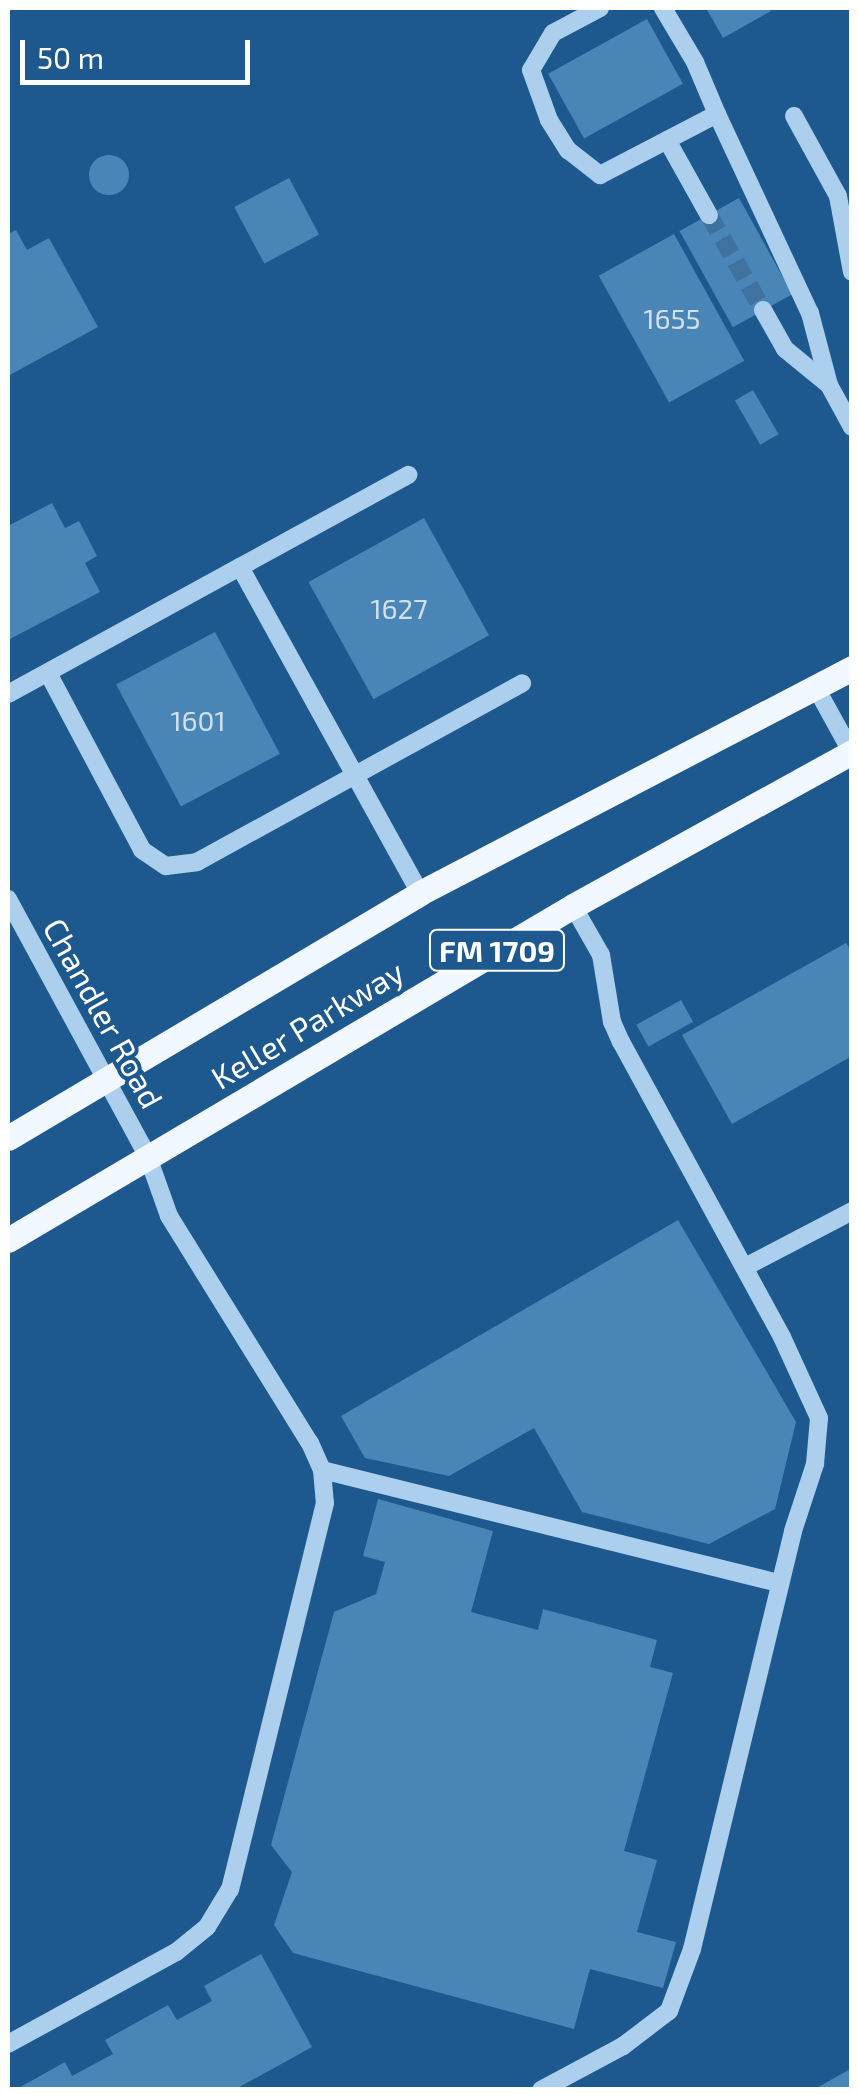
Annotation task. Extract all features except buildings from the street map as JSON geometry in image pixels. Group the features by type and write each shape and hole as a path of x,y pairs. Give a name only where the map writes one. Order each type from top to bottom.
{"main road":[{"name":"Keller Parkway","path":"8,1138 420,893 852,668"},
{"name":"Keller Parkway","path":"8,1240 572,906 851,752"}],"street":[{"path":"600,8 553,33 538,52 531,70 549,120 568,150 600,175 717,114"},
{"path":"663,8 694,62 810,313 829,385"},
{"path":"794,116 838,196 852,272"},
{"path":"667,140 709,215"},
{"path":"763,310 785,349 847,404 852,427"},
{"path":"8,694 408,474"},
{"path":"240,567 420,893"},
{"path":"48,673 142,850 166,866 197,862 522,683"},
{"path":"816,686 851,752"},
{"name":"Chandler Road","path":"8,899 148,1157 170,1216 310,1443 322,1470"},
{"path":"542,2090 623,2046 669,2012 692,1949 780,1584 815,1464 819,1418 745,1267 621,1042 612,1022 600,955 572,906"},
{"path":"745,1267 852,1211"},
{"path":"8,2044 176,1952 207,1928 230,1888 324,1503 322,1470 780,1584"}],"tunnel":[{"path":"709,215 763,310"}]}
